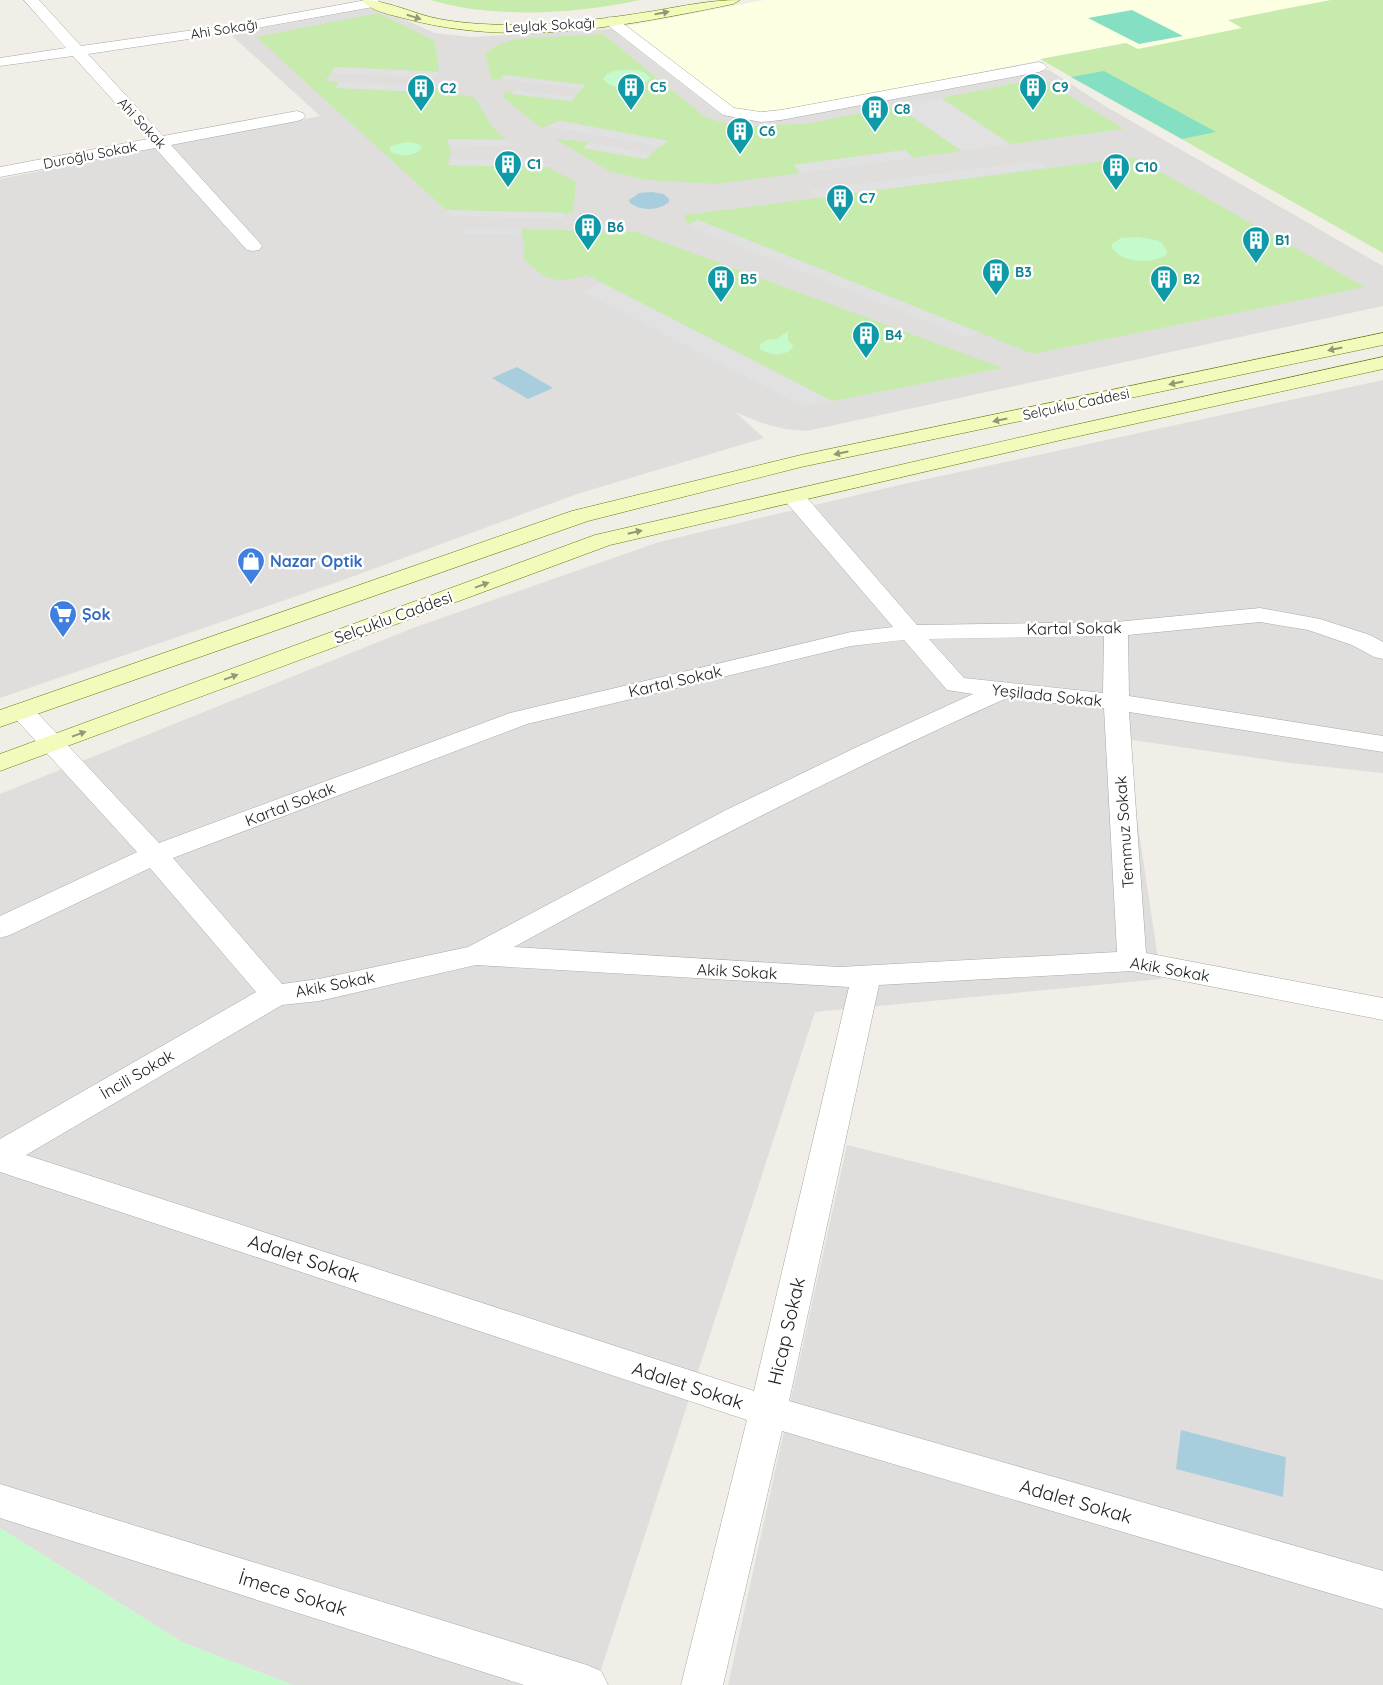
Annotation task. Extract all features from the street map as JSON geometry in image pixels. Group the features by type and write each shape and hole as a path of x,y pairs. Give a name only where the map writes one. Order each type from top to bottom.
{"street":[{"name":"Ahi Sokak","path":"31,0 75,51 253,246"},
{"name":"Leylak Sokağı","path":"417,3 469,16 525,19 591,15 669,0"},
{"name":"Leylak Sokağı","path":"371,2 417,19 451,25 518,29 611,22 733,0"},
{"name":"Ahi Sokağı","path":"0,62 229,29 371,2"},
{"path":"611,22 729,112 761,117 781,115 1039,67"},
{"name":"Duroğlu Sokak","path":"0,172 297,116"},
{"name":"Selçuklu Caddesi","path":"11,715 580,516 768,469 1383,339"},
{"name":"Selçuklu Caddesi","path":"0,763 603,540 1061,434 1383,363"},
{"path":"768,469 794,497"},
{"name":"Yeşilada Sokak","path":"794,497 908,632 956,685 1116,702 1383,744"},
{"name":"Kartal Sokak","path":"0,928 154,855 519,718 851,639 908,632 1116,628 1260,615 1312,624 1361,640 1383,652"},
{"name":"Temmuz Sokak","path":"1116,628 1116,702 1132,961"},
{"path":"476,955 594,890 898,736 1003,690"},
{"name":"Akik Sokak","path":"11,715 54,743 275,995 320,990 476,955 839,977 1132,961 1383,1009"},
{"name":"Hicap Sokak","path":"702,1685 768,1411 866,976"},
{"name":"İncili Sokak","path":"0,1154 275,995"},
{"name":"Adalet Sokak","path":"0,1159 768,1411 1383,1590"},
{"name":"İmece Sokak","path":"0,1501 587,1685"}],"shaded area":[{"path":"764,0 1331,0 1228,20 1243,28 1137,49 1125,43 767,115 737,112 617,28"},
{"path":"376,7 435,33 472,37 611,29 719,113 739,119 760,119 1018,68 1049,70 1105,106 1383,266 1383,306 807,431 785,429 762,423 735,412 764,438 577,494 346,579 0,698 0,179 320,116 230,34"},
{"path":"335,67 439,72 435,78 331,73"},
{"path":"503,75 586,85 582,89 502,79"},
{"path":"339,82 429,86 425,92 335,88"},
{"path":"514,90 574,97 571,101 511,94"},
{"path":"941,98 1010,144 962,151 897,106"},
{"path":"560,121 668,141 660,147 547,126"},
{"path":"447,139 506,140 514,146 449,145"},
{"path":"590,142 652,154 645,159 583,148"},
{"path":"905,150 913,158 801,173 793,165"},
{"path":"450,159 541,161 548,167 448,165"},
{"path":"1037,161 1045,168 817,198 811,190"},
{"path":"446,210 563,213 562,219 452,216"},
{"path":"698,220 978,332 968,338 688,225"},
{"path":"464,228 522,229 521,235 462,234"},
{"path":"602,283 832,401 803,406 581,291"},
{"path":"1383,380 1383,773 1291,763 1125,739 1161,979 815,1012 596,1685 293,1685 182,1642 0,1528 0,794 413,628 659,542 895,486"},
{"path":"847,1145 1383,1280 1383,1685 728,1685"}],"green space":[{"path":"430,0 640,0 589,9 508,12 455,6"},
{"path":"1331,0 1383,0 1383,253 1040,59 1126,43 1138,49 1242,28 1228,20"},
{"path":"1132,10 1183,36 1139,44 1088,18"},
{"path":"378,13 435,41 439,72 336,67 325,81 339,82 335,87 425,92 429,86 475,98 491,125 506,140 447,139 451,152 448,165 548,167 576,182 573,213 446,210 256,37"},
{"path":"603,34 705,117 733,126 805,124 897,106 962,151 913,158 905,150 794,165 801,173 717,184 646,180 609,171 555,139 590,142 583,148 645,159 667,141 560,121 541,128 504,98 504,93 514,90 511,93 571,101 585,85 503,75 502,79 491,79 485,53 500,44 516,39"},
{"path":"628,70 644,72 650,79 640,85 626,88 612,86 603,79 611,72"},
{"path":"1104,71 1216,132 1182,139 1071,77"},
{"path":"1041,78 1124,129 1010,144 941,98"},
{"path":"406,142 419,144 422,148 410,155 401,155 389,150 391,146"},
{"path":"1134,157 1365,287 1033,354 698,220 688,225 684,215"},
{"path":"522,229 636,232 1003,368 832,401 587,275 567,280 552,279 545,276 538,272 523,257 525,244 521,235"},
{"path":"1138,237 1162,243 1167,251 1166,255 1153,260 1137,260 1123,257 1112,248 1112,244 1121,238"},
{"path":"788,331 788,341 793,345 791,350 776,354 760,349 760,344 767,340 777,339"},
{"path":"0,1528 182,1642 293,1685 0,1685"}],"water":[{"path":"652,192 664,194 669,199 669,202 660,207 650,209 634,206 630,203 629,200 639,193"},
{"path":"517,367 553,388 528,399 492,378"},
{"path":"1181,1430 1286,1457 1283,1497 1176,1469"}],"place":[{"name":"C5","path":"631,111"},
{"name":"C9","path":"1033,111"},
{"name":"C2","path":"421,112"},
{"name":"C8","path":"875,133"},
{"name":"C6","path":"740,155"},
{"name":"C1","path":"508,188"},
{"name":"C10","path":"1116,191"},
{"name":"C7","path":"840,222"},
{"name":"B6","path":"588,251"},
{"name":"B1","path":"1256,264"},
{"name":"B3","path":"996,296"},
{"name":"B5","path":"721,303"},
{"name":"B2","path":"1164,303"},
{"name":"B4","path":"866,359"},
{"name":"Nazar Optik","path":"251,585"},
{"name":"Şok","path":"63,638"}]}
